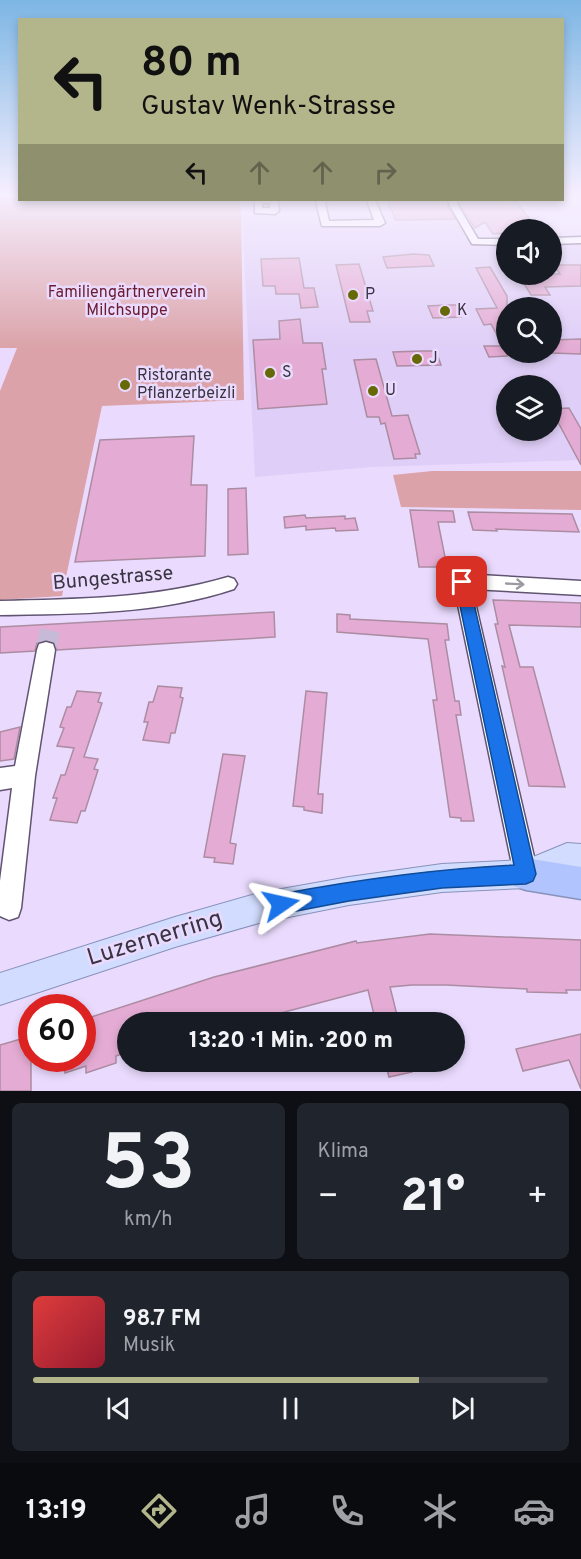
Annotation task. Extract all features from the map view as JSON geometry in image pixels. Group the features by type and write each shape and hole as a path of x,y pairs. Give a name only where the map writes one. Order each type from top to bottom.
{"highway":[{"path":"526,874 581,875"},
{"path":"526,874 581,883"}],"main road":[{"name":"Luzernerring","path":"0,988 175,932 259,908 349,891 442,878 526,874 567,857 581,858"},
{"name":"Luzernerring","path":"526,874 581,897"}],"street":[{"path":"526,874 462,582 581,588"},
{"name":"Bungestrasse","path":"0,608 52,616 186,596 228,584"},
{"path":"9,908 24,776 46,650"},
{"path":"0,779 24,776"}],"shaded area":[{"path":"244,247 496,247 496,285 562,285 562,247 581,247 581,460 373,467 255,477"}],"green space":[{"name":"Familiengärtnerverein Milchsuppe","path":"0,247 242,247 244,400 102,406 62,596 0,600 0,391 17,348 0,348"},
{"path":"432,471 581,471 581,510 401,507 393,475"}],"building":[{"path":"429,255 434,266 387,268 383,257"},
{"path":"299,258 304,288 314,288 318,307 301,308 299,294 276,294 275,286 263,286 261,259"},
{"name":"P","path":"359,264 373,311 367,311 370,322 350,322 336,265"},
{"path":"562,265 581,265 581,286 545,287 550,295 531,295 525,285 562,285"},
{"path":"490,267 496,277 496,285 501,285 507,296 496,297 496,306 476,268"},
{"name":"K","path":"456,305 461,317 433,318 428,306"},
{"path":"496,308 496,333 491,324 484,325 476,309"},
{"name":"S","path":"300,319 303,343 322,343 326,369 322,369 327,404 258,409 253,340 280,339 279,321"},
{"path":"581,339 581,354 562,353 562,340"},
{"path":"484,346 496,346 496,357 489,357"},
{"name":"J","path":"436,351 441,365 397,366 393,352"},
{"name":"U","path":"376,359 392,416 408,415 420,454 415,454 416,458 394,459 385,423 381,424 379,417 367,417 354,360"},
{"path":"562,408 569,408 581,429 581,465 562,430"},
{"path":"194,436 191,485 207,485 205,556 75,562 100,440"},
{"path":"246,488 248,554 228,555 228,489"},
{"path":"410,510 453,511 455,522 438,522 447,567 419,567"},
{"path":"468,512 572,514 579,532 473,530"},
{"path":"305,515 306,518 345,516 345,519 355,518 358,530 336,531 335,528 306,530 306,526 285,528 284,517"},
{"path":"493,600 581,603 581,627 509,625 520,667 533,667 565,787 529,786 502,666 505,667 495,624 498,624"},
{"path":"274,612 275,637 57,650 54,642 45,640 37,643 35,651 0,653 0,627"},
{"path":"337,614 350,615 350,619 447,624 449,640 445,640 455,701 459,701 461,715 456,715 474,821 461,821 461,818 450,817 433,700 437,700 428,639 337,632"},
{"path":"158,686 182,688 180,697 183,698 175,733 171,733 169,743 143,740 148,722 144,722 149,702 153,702"},
{"path":"77,691 101,693 98,702 102,703 84,757 98,759 94,769 98,770 85,811 81,811 77,823 50,820 57,798 53,798 61,775 65,775 74,748 57,746 64,728 60,727 67,707 71,707"},
{"path":"306,691 327,693 318,794 323,794 322,813 293,806"},
{"path":"20,727 14,759 0,761 0,732"},
{"path":"223,754 245,756 230,843 236,844 233,864 214,862 215,858 204,857"},
{"path":"430,934 581,940 581,990 566,990 567,993 446,985 390,987 396,1012 373,1012 368,990 285,1012 117,1012 116,1063 96,1070 96,1015 214,977 356,941 357,943"},
{"path":"581,1034 581,1089 569,1060 523,1071 516,1049"},
{"path":"18,1040 18,1072 31,1072 31,1091 0,1091 0,1045"},
{"path":"388,1072 412,1072 389,1077"}],"tunnel":[{"path":"46,650 51,624"}],"place":[{"name":"P","path":"353,295"},
{"name":"K","path":"445,311"},
{"name":"J","path":"417,359"},
{"name":"S","path":"270,373"},
{"name":"Ristorante Pflanzerbeizli","path":"125,385"},
{"name":"U","path":"373,391"}],"route":[{"path":"281,904 349,891 442,878 526,874 462,582"}]}
